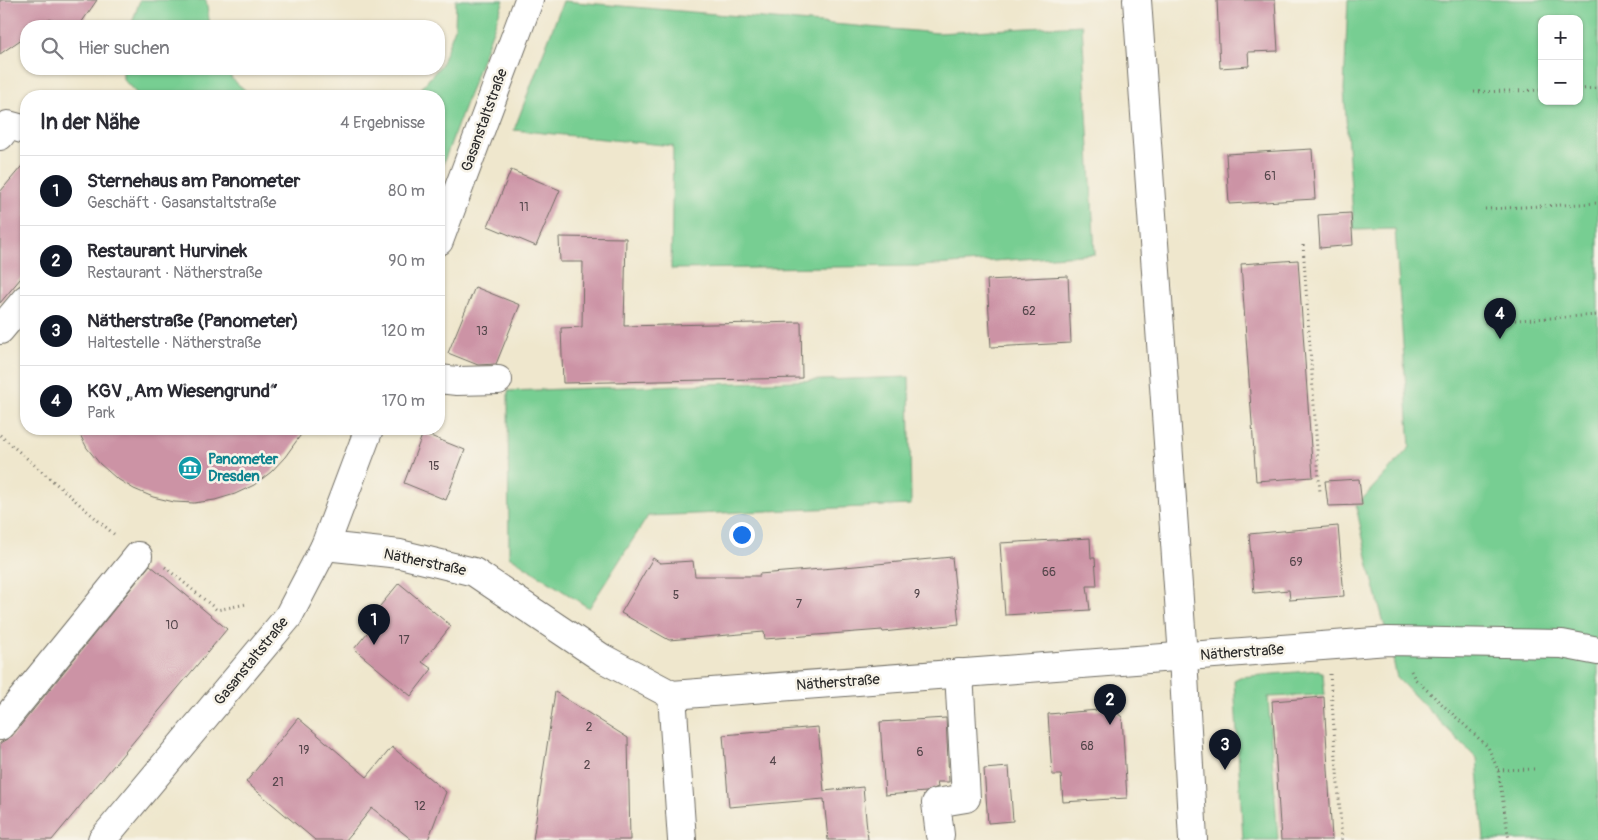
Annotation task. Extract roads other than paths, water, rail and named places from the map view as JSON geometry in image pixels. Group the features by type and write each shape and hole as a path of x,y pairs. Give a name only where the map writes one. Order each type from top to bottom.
{"street":[{"name":"Gasanstaltstraße","path":"445,225 529,0"},
{"path":"1137,0 1183,656 1193,840"},
{"path":"0,330 20,305"},
{"path":"445,380 498,380"},
{"name":"Gasanstaltstraße","path":"102,840 288,617 325,546 367,435"},
{"name":"Nätherstraße","path":"325,546 400,554 474,572 602,658 672,695 1392,641 1562,644 1598,651"},
{"path":"0,726 138,556"},
{"path":"940,835 936,803 966,798 959,673"},
{"path":"672,695 682,840"}],"place":[{"name":"KGV „Am Wiesengrund“","path":"1500,339"},
{"name":"Panometer Dresden","path":"190,468"},
{"name":"Sternehaus am Panometer","path":"374,645"},
{"name":"Restaurant Hurvinek","path":"1110,725"},
{"name":"Nätherstraße (Panometer)","path":"1225,770"}]}
